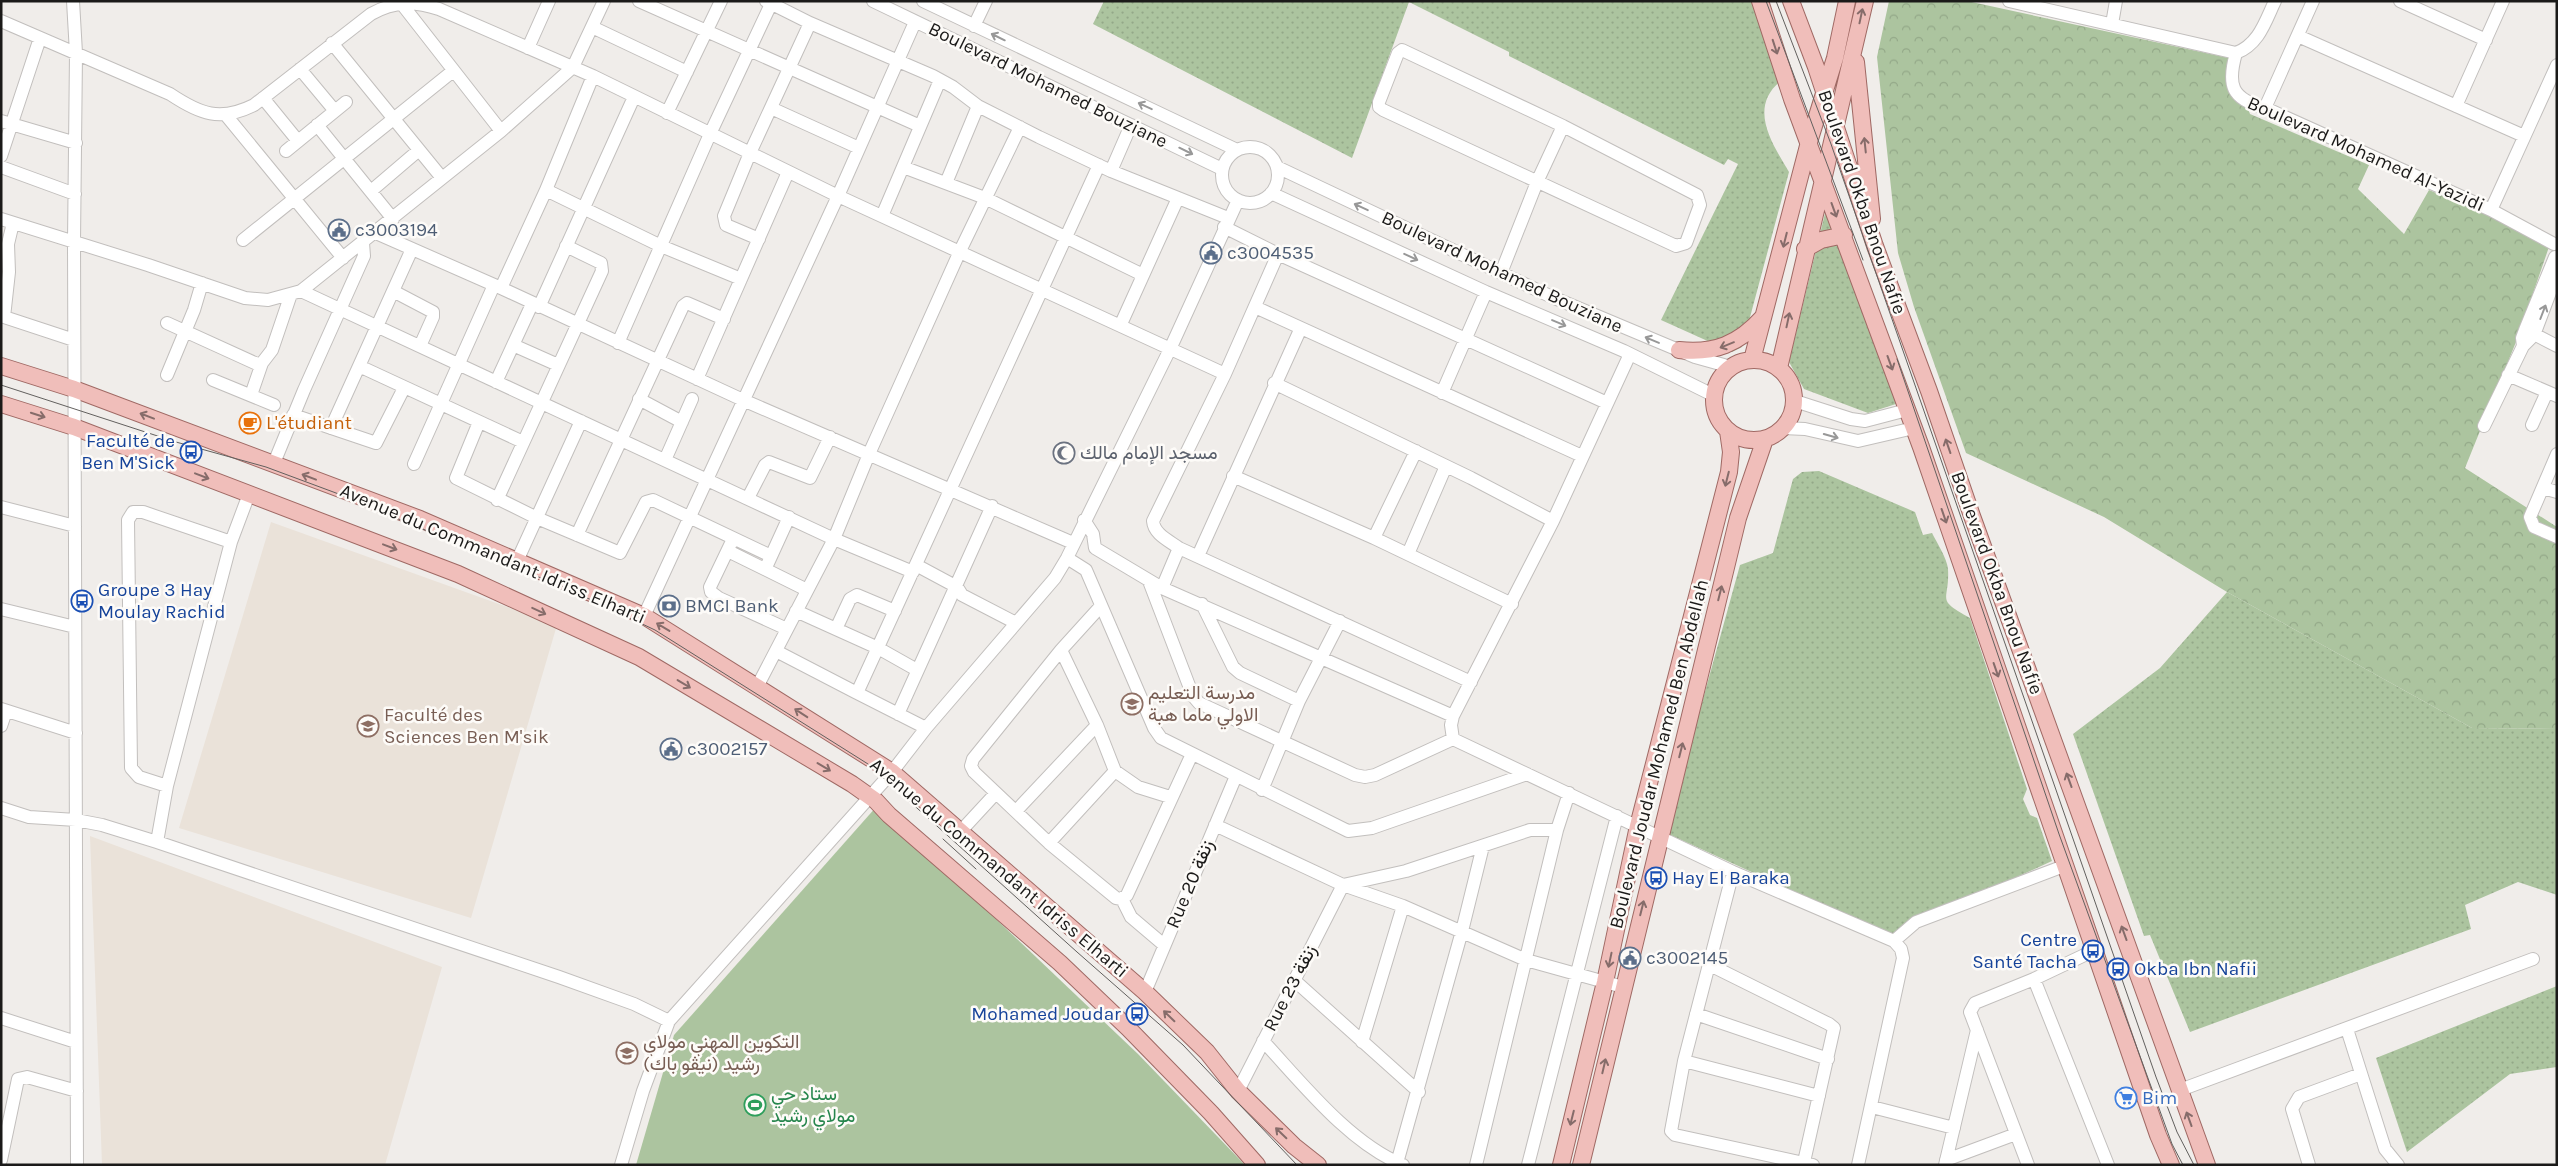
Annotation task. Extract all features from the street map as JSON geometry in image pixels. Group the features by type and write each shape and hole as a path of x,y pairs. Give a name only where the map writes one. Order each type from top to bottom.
{"main road":[{"name":"Boulevard Okba Bnou Nafie","path":"1760,1 1809,142 1914,428 2093,951 2169,1163"},
{"name":"Boulevard Okba Bnou Nafie","path":"1791,1 1875,246 1929,391 1972,516 2207,1165"},
{"path":"1752,360 1809,142 1831,70 1847,1"},
{"path":"1778,368 1822,177 1836,132 1864,1"},
{"path":"1854,48 1875,246"},
{"path":"1805,249 1821,240 1844,235"},
{"path":"1679,350 1698,352 1718,349 1736,342 1765,315"},
{"path":"1752,360 1766,362 1778,368 1787,376 1792,386 1795,401 1790,419 1784,428 1764,440 1745,440 1728,431 1719,420 1714,406 1714,396 1718,382 1731,367 1752,360"},
{"name":"Avenue du Commandant Idriss Elharti","path":"1,366 74,389 420,519 644,616 758,685 892,772 1145,992 1206,1052 1238,1091 1294,1146 1318,1165"},
{"name":"Avenue du Commandant Idriss Elharti","path":"1,404 74,427 458,574 639,657 869,796 1060,964 1107,1008 1211,1113 1257,1165"},
{"name":"Boulevard Joudar Mohamed Ben Abdellah","path":"1561,1165 1605,982 1638,826 1729,472 1731,452 1728,431"},
{"name":"Boulevard Joudar Mohamed Ben Abdellah","path":"1582,1165 1623,987 1738,518 1764,440"}],"street":[{"path":"73,1 76,53 74,427 77,1165"},
{"path":"74,340 2,317 8,244 7,221 244,298 268,300 296,293 376,233 501,131 573,67 604,1"},
{"path":"639,1 920,126"},
{"path":"667,113 721,1"},
{"name":"Boulevard Mohamed Bouziane","path":"874,1 1222,169"},
{"name":"Boulevard Mohamed Bouziane","path":"923,1 1237,150"},
{"path":"974,26 986,1"},
{"path":"2009,1 2236,53 2246,49 2256,39 2275,1"},
{"path":"2112,24 2116,1"},
{"path":"2265,108 2313,1"},
{"path":"2400,1 2486,40"},
{"path":"2456,106 2503,1"},
{"path":"401,2 501,131"},
{"path":"618,343 710,134 750,50 768,2 810,23 940,80 978,106 1111,171 1178,198 1226,222 1278,254 1607,403"},
{"path":"1,21 170,94 195,110 225,114 242,110 263,98 332,43 387,3 430,4 593,76 838,196 1121,324 1225,374"},
{"path":"528,48 545,3"},
{"path":"644,616 838,196 915,22"},
{"path":"758,239 726,225 724,221 750,153 810,23"},
{"path":"592,27 687,72"},
{"path":"2298,36 2524,136"},
{"path":"1,156 6,122 40,38"},
{"path":"332,43 442,178"},
{"path":"1402,50 1406,51 1563,126 1697,195 1700,205 1686,243 1676,246 1537,182 1383,110 1379,106 1379,102 1398,53 1402,50"},
{"name":"Boulevard Mohamed Al-Yazidi","path":"2236,53 2230,73 2233,88 2237,95 2246,102 2265,108 2490,210 2556,243"},
{"path":"2490,210 2524,136 2552,88 2557,65"},
{"path":"300,69 335,111"},
{"path":"243,240 453,71"},
{"path":"414,464 457,364 546,190 593,76"},
{"path":"882,216 940,80"},
{"path":"496,382 513,345 536,306 566,246 634,97"},
{"path":"263,98 298,141"},
{"path":"286,151 346,102"},
{"path":"946,183 978,106"},
{"path":"771,108 859,148"},
{"path":"225,114 343,258"},
{"path":"6,122 76,142"},
{"path":"317,125 393,218"},
{"path":"1111,171 1131,125"},
{"path":"1501,273 1537,182 1563,126"},
{"path":"758,685 834,539 869,454 960,252 1020,127"},
{"path":"1256,147 1269,155 1277,167 1278,176 1271,193 1255,202 1238,200 1224,187 1222,169 1230,154 1237,150 1256,147"},
{"path":"371,191 420,150"},
{"path":"857,694 952,489 1041,288 1099,165"},
{"path":"1,167 75,194"},
{"path":"903,167 986,198 1064,238 1143,275"},
{"name":"Boulevard Mohamed Bouziane","path":"1277,167 1501,273 1679,350 1731,367"},
{"path":"697,379 788,172"},
{"path":"546,190 661,246 741,279"},
{"name":"Boulevard Mohamed Bouziane","path":"1271,193 1486,292 1630,354 1714,396"},
{"path":"1121,324 1178,198"},
{"path":"621,1165 668,1021 892,772 926,728 1054,578 1067,558 1072,543 1171,347 1226,222 1238,200"},
{"path":"376,233 497,286 536,306 743,400 992,506 1072,543"},
{"path":"274,464 339,309 364,256 363,243"},
{"path":"2530,332 2556,258 2552,251 2556,243"},
{"path":"497,500 602,267 601,264 566,246"},
{"path":"331,428 412,249"},
{"path":"1278,254 1225,374 1153,520 1155,531 1179,548 1471,682"},
{"path":"2484,426 2557,274"},
{"path":"167,375 202,283"},
{"path":"393,291 432,312 433,317 420,346"},
{"path":"1442,393 1486,292"},
{"path":"296,293 377,326 834,539 957,587 962,595 1016,623"},
{"path":"251,395 262,363 272,350 296,293"},
{"path":"577,535 684,304 724,320"},
{"path":"1254,308 1582,456"},
{"path":"166,322 257,364 262,363"},
{"path":"1198,556 1274,383 1300,330"},
{"path":"2530,332 2557,346"},
{"path":"513,345 558,365"},
{"path":"1453,739 1451,725 1453,716 1512,604 1630,354"},
{"path":"359,366 523,442"},
{"path":"2508,375 2552,394 2532,425"},
{"path":"212,380 274,405"},
{"path":"1274,383 1416,451 1552,521"},
{"path":"294,415 376,443 404,388"},
{"path":"639,399 682,422"},
{"path":"665,460 692,399"},
{"path":"1795,401 1851,419 1865,421 1907,410"},
{"path":"517,561 581,421"},
{"path":"479,422 456,478 497,500 620,553 643,507 649,500 771,556"},
{"path":"1784,428 1805,429 1858,441 1914,428"},
{"path":"748,498 765,465 769,462 810,478 830,437"},
{"path":"1374,538 1416,451"},
{"path":"2557,454 2530,516 2534,527 2557,537"},
{"path":"1408,554 1446,466"},
{"path":"1234,476 1374,538 1512,604"},
{"path":"2543,488 2557,492"},
{"path":"156,842 167,786 231,542 249,494"},
{"path":"898,714 992,506"},
{"path":"1,507 75,526"},
{"path":"167,786 139,777 132,768 128,628 128,520 133,512 143,512 231,542"},
{"path":"764,570 789,517"},
{"path":"1084,520 1093,534 1096,548 1086,570"},
{"path":"733,539 710,587 712,594 787,630"},
{"path":"1096,548 1162,588 1453,716"},
{"path":"1162,588 1179,548"},
{"path":"728,551 807,590"},
{"path":"1067,558 1086,570 1100,608 1160,738 1348,831 1360,831 1527,774"},
{"path":"1149,581 1193,696 1209,709 1282,740 1355,775 1365,777 1375,776 1453,739"},
{"path":"836,629 850,599 857,594 896,611"},
{"path":"1202,604 1233,667 1240,673 1299,701"},
{"path":"1100,608 1061,650 973,759 972,766 974,772 1049,843 1116,898 1122,899 1128,895 1170,797 1192,754"},
{"path":"1,609 75,627"},
{"path":"796,611 878,648 917,670"},
{"path":"1262,790 1299,701 1340,621"},
{"path":"1061,650 1097,725 1115,772 1138,787 1170,797"},
{"path":"776,651 926,728"},
{"path":"1,726 4,710 76,733"},
{"path":"1016,811 1097,725"},
{"path":"1453,739 1733,872 1894,941 1901,949 1903,958 1858,1165"},
{"path":"1049,843 1115,772"},
{"name":"Rue 20 زنقة","path":"1145,992 1236,776"},
{"path":"960,832 996,793"},
{"path":"1476,1165 1557,830 1569,793"},
{"path":"1,808 29,817 102,824 559,977 634,1004 668,1021"},
{"path":"1528,1165 1575,973 1617,816"},
{"path":"1215,825 1343,885 1403,906 1526,960 1623,987"},
{"path":"1343,885 1406,871 1530,830 1557,830"},
{"path":"1263,1041 1325,1108 1365,1142 1400,1164 1462,931 1482,846"},
{"path":"1894,941 1916,922 2064,866"},
{"path":"1708,964 1829,1024 1834,1032 1819,1096 1809,1164 1675,1135 1671,1131 1684,1061 1708,964 1733,872"},
{"name":"Rue 23 زنقة","path":"1238,1091 1343,885"},
{"path":"1122,899 1131,917 1164,946"},
{"path":"1362,1042 1403,906"},
{"path":"2028,1165 1970,1012 1975,1003 2034,979 2093,951"},
{"path":"2180,1090 2533,959"},
{"path":"2034,979 2108,1165"},
{"path":"1294,980 1419,1092"},
{"path":"1696,1014 1828,1059"},
{"path":"1,1018 76,1042"},
{"path":"2347,1029 2385,1149 2398,1165"},
{"path":"1946,1162 1977,1030"},
{"path":"1684,1061 1819,1096"},
{"path":"2309,1165 2292,1108 2294,1102 2299,1097 2361,1074"},
{"path":"1,1160 18,1079 27,1077 77,1091"},
{"path":"1872,1107 1954,1128"},
{"path":"1946,1162 2016,1134"}],"shaded area":[{"name":"Faculté des Sciences Ben M'sik","path":"271,522 557,625 471,918 179,828"},
{"path":"90,836 442,967 385,1165 102,1165"}],"green space":[{"path":"1104,1 1756,1 1782,80 1772,91 1766,102 1764,113 1766,125 1770,137 1789,172 1742,347 1732,352 1661,320 1738,164 1728,159 1724,165 1509,56 1509,52 1409,2 1352,158 1093,24"},
{"path":"1889,1 1967,1 2229,58 2250,114 2369,165 2358,189 2404,234 2429,190 2551,241 2518,337 2465,468 2557,527 2557,729 2472,728 2227,592 2104,517 1966,453 1914,307 1898,253 1877,57"},
{"path":"1827,205 1899,403 1868,413 1804,389 1789,362"},
{"path":"1819,471 1915,512 1923,535 1932,533 1944,555 1948,569 1946,598 1952,607 1970,618 2027,789 2023,799 2030,815 2037,818 2052,861 1890,935 1666,833 1740,565 1773,553 1793,479 1802,472"},
{"path":"2227,592 2472,728 2557,729 2557,895 2518,882 2465,905 2471,929 2190,1032 2150,935 2144,936 2073,734 2160,668"},
{"path":"877,806 1138,1054 1245,1165 636,1165 674,1035"},
{"path":"2557,986 2557,1067 2510,1074 2407,1152 2376,1058"}],"tram line":[{"path":"1766,1 1863,260"},
{"path":"1776,1 1831,144 2156,1077 2177,1132 2194,1165"},
{"path":"1897,359 2059,834 2172,1144 2183,1165"},
{"path":"1,385 176,442 266,467 336,493 570,590 655,630 868,764 1183,1045 1297,1165"},
{"path":"943,839 976,869"}],"place":[{"name":"c3003194","path":"339,230"},
{"name":"c3004535","path":"1211,253"},
{"name":"L'étudiant","path":"250,423"},
{"name":"Faculté de Ben M'Sick","path":"191,452"},
{"name":"مسجد الإمام مالك","path":"1064,453"},
{"name":"Groupe 3 Hay Moulay Rachid","path":"82,601"},
{"name":"BMCI Bank","path":"669,606"},
{"name":"مدرسة التعليم الاولي ماما هبة","path":"1132,704"},
{"name":"Faculté des Sciences Ben M'sik","path":"368,726"},
{"name":"c3002157","path":"671,749"},
{"name":"Hay El Baraka","path":"1656,878"},
{"name":"Centre Santé Tacha","path":"2093,951"},
{"name":"c3002145","path":"1630,958"},
{"name":"Okba Ibn Nafii","path":"2118,969"},
{"name":"Mohamed Joudar","path":"1137,1014"},
{"name":"التكوين المهني مولاي رشيد (نيڤو باك)","path":"627,1053"},
{"name":"Bim","path":"2126,1098"},
{"name":"ستاد حي مولاي رشيد","path":"755,1105"}]}
